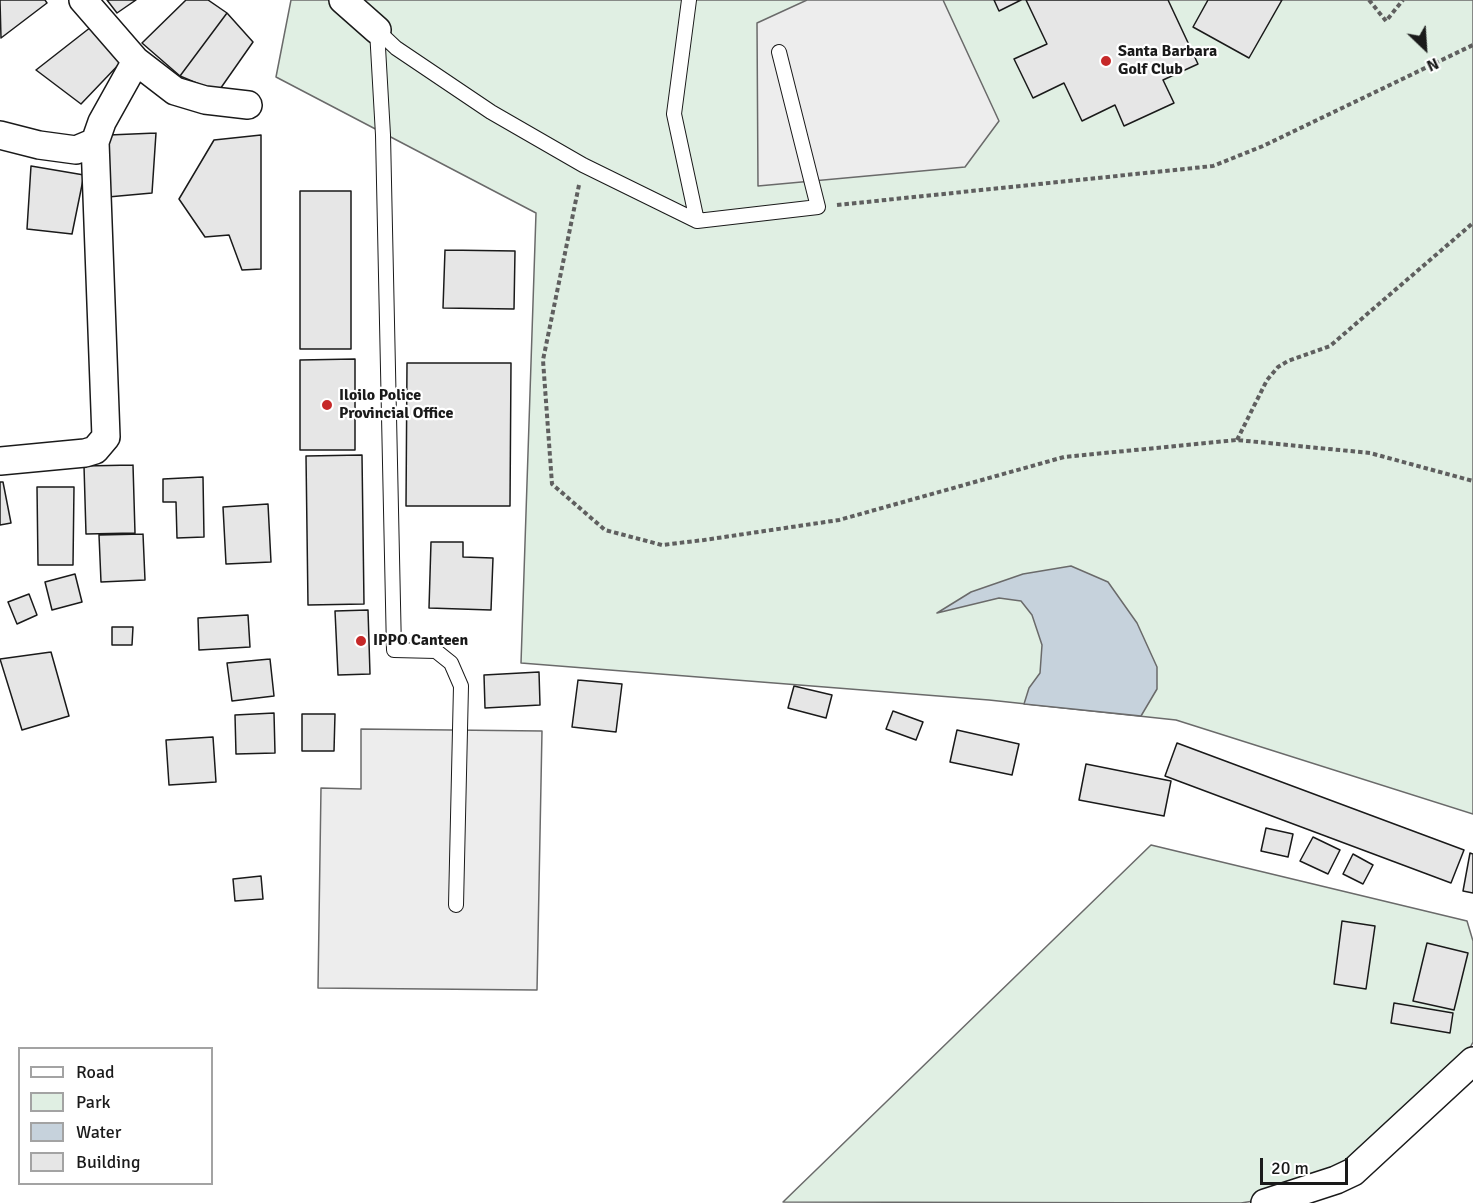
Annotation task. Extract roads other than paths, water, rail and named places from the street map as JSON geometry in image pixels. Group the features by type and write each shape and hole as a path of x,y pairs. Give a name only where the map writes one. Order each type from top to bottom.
{"street":[{"path":"83,0 136,61 175,92 205,100 248,105"},
{"path":"344,0 377,30"},
{"path":"0,461 85,453 95,450 106,437 95,142 102,122 136,61"},
{"path":"0,135 39,145 76,150 95,142"},
{"path":"1265,1203 1336,1180 1353,1172 1473,1061"}],"lane":[{"path":"688,0 674,114 697,221"},
{"path":"377,30 396,48 471,99 583,165 697,221 818,207 779,52"},
{"path":"377,30 383,135 394,650 436,651 451,663 461,686 456,905"}],"water":[{"path":"1071,566 1108,582 1137,623 1157,667 1157,689 1141,716 1024,704 1029,688 1040,673 1042,645 1032,615 1021,601 999,598 937,613 971,592 1023,574"}],"place":[{"name":"Santa Barbara Golf Club","path":"1106,61"},
{"name":"Iloilo Police Provincial Office","path":"327,405"},
{"name":"IPPO Canteen","path":"361,641"}]}
